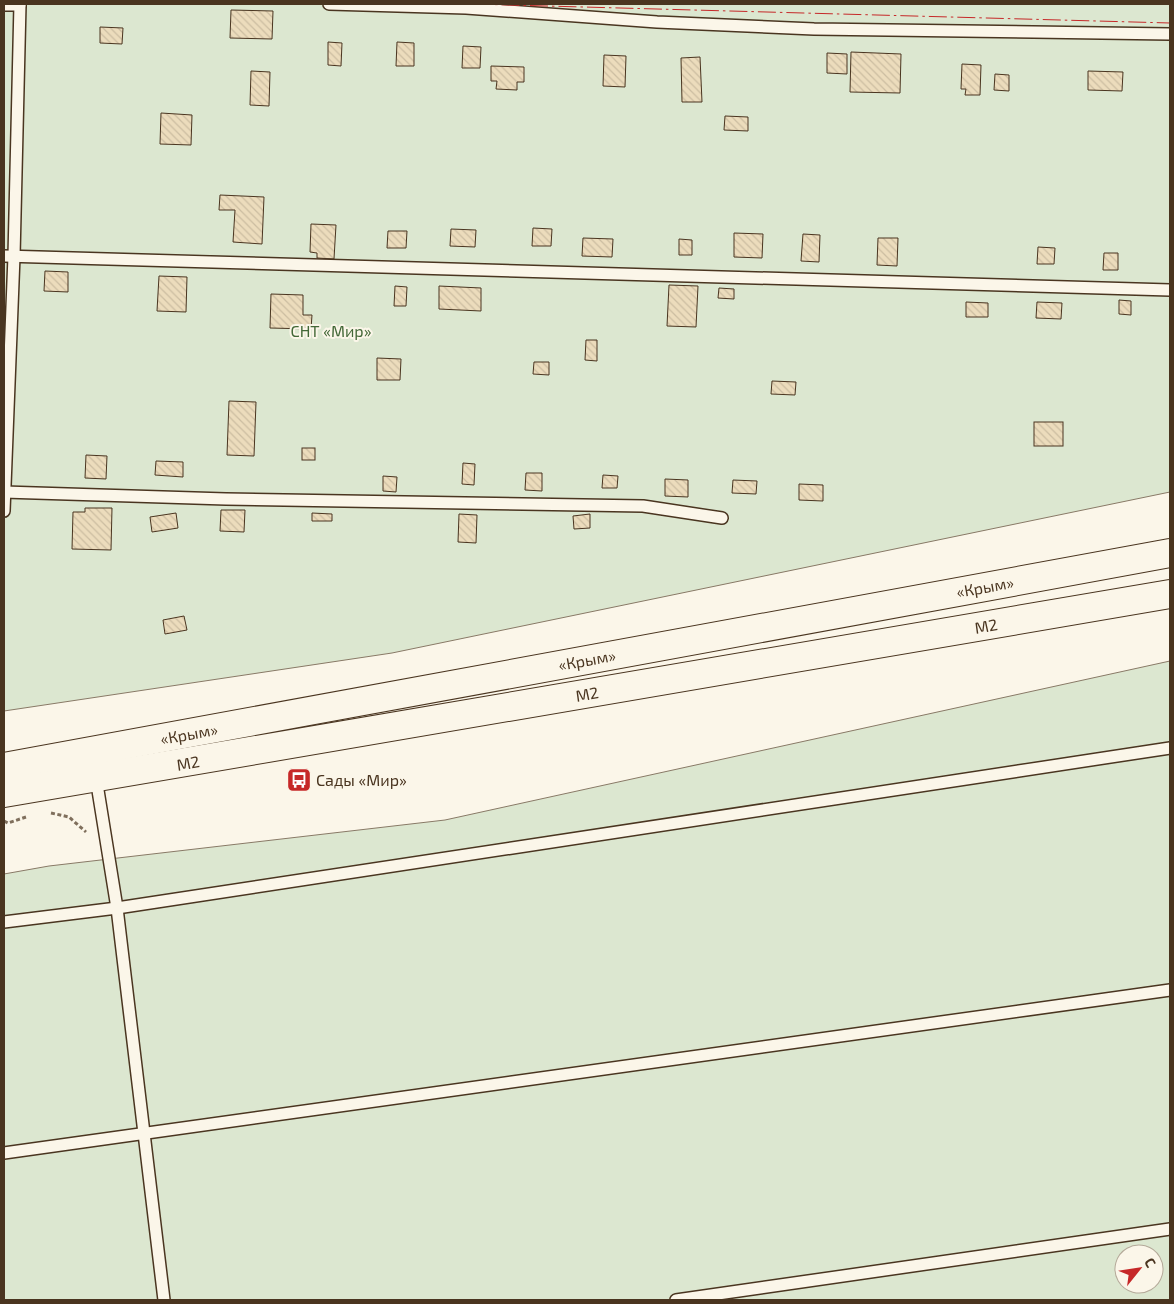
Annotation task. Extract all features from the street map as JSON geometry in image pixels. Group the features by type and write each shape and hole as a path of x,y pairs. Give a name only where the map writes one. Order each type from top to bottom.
{"highway":[{"name":"«Крым»","path":"4,767 1170,553"},
{"name":"М2","path":"4,793 1170,594"}],"lane":[{"path":"4,5 20,4 9,256 4,511"},
{"path":"329,4 466,8 657,22 814,29 1170,34"},
{"path":"9,256 1170,290"},
{"path":"4,492 226,499 643,506 722,518"},
{"path":"4,922 117,908 1170,748"},
{"path":"96,778 117,908 164,1300"},
{"path":"4,1153 1170,990"},
{"path":"676,1300 1170,1229"}],"path":[{"path":"49,812 69,818 83,828 94,842 106,843"},
{"path":"4,821 8,823 32,816"}],"green space":[{"name":"СНТ «Мир»","path":"4,4 1170,4 1170,492 392,653 4,711"},
{"path":"1170,661 1170,1300 4,1300 4,874 49,866 445,820"}],"building":[{"path":"231,10 273,11 272,39 230,38"},
{"path":"100,27 123,28 122,44 100,43"},
{"path":"328,42 342,43 341,66 328,65"},
{"path":"397,42 414,43 414,66 396,66"},
{"path":"463,46 481,47 480,68 462,68"},
{"path":"851,52 901,54 900,93 850,92"},
{"path":"827,53 847,54 847,74 827,73"},
{"path":"604,55 626,56 625,87 603,86"},
{"path":"700,57 702,102 682,102 681,58"},
{"path":"962,64 981,65 980,95 965,95 966,89 961,89"},
{"path":"491,66 524,67 524,82 517,82 517,90 496,89 497,81 491,81"},
{"path":"251,71 270,72 269,106 250,105"},
{"path":"1088,71 1123,72 1122,91 1088,90"},
{"path":"995,74 1009,75 1009,91 994,90"},
{"path":"161,113 192,115 191,145 160,144"},
{"path":"725,116 748,117 748,131 724,130"},
{"path":"220,195 264,197 262,244 233,242 235,210 219,210"},
{"path":"311,224 336,225 334,259 317,258 317,253 310,252"},
{"path":"533,228 552,229 551,246 532,246"},
{"path":"451,229 476,230 475,247 450,246"},
{"path":"388,231 407,231 406,248 387,248"},
{"path":"734,233 763,234 762,258 734,257"},
{"path":"803,234 820,235 819,262 801,261"},
{"path":"583,238 613,239 612,257 582,256"},
{"path":"878,238 898,238 897,266 877,265"},
{"path":"679,239 692,240 692,255 679,255"},
{"path":"1038,247 1055,248 1054,264 1037,264"},
{"path":"1104,253 1118,253 1118,270 1103,270"},
{"path":"45,271 68,272 68,292 44,291"},
{"path":"159,276 187,277 186,312 157,311"},
{"path":"669,285 698,286 696,327 667,326"},
{"path":"395,286 407,287 406,306 394,306"},
{"path":"439,286 481,288 481,311 439,309"},
{"path":"719,288 734,289 734,299 718,298"},
{"path":"271,294 303,295 303,315 312,315 311,329 270,328"},
{"path":"1119,300 1131,301 1131,315 1119,314"},
{"path":"966,302 988,303 988,317 966,317"},
{"path":"1037,302 1062,303 1061,319 1036,318"},
{"path":"586,340 597,340 597,361 585,360"},
{"path":"377,358 401,359 400,380 377,380"},
{"path":"534,362 549,362 549,375 533,374"},
{"path":"772,381 796,382 795,395 771,394"},
{"path":"229,401 256,402 254,456 227,455"},
{"path":"1034,422 1063,422 1063,446 1034,446"},
{"path":"302,448 315,448 315,460 302,460"},
{"path":"86,455 107,456 106,479 85,478"},
{"path":"156,461 183,462 183,477 155,475"},
{"path":"463,463 475,464 474,485 462,484"},
{"path":"526,473 542,473 542,491 525,490"},
{"path":"603,475 618,476 617,488 602,488"},
{"path":"383,476 397,477 396,492 383,491"},
{"path":"665,479 688,480 688,497 665,496"},
{"path":"733,480 757,481 756,494 732,493"},
{"path":"799,484 823,485 823,501 799,500"},
{"path":"85,508 112,508 111,550 72,549 73,512 85,512"},
{"path":"221,510 245,510 244,532 220,531"},
{"path":"176,513 178,528 152,532 150,517"},
{"path":"312,513 332,514 332,521 312,521"},
{"path":"459,514 477,515 476,543 458,542"},
{"path":"590,514 590,528 574,529 573,516"},
{"path":"184,616 187,630 165,634 163,620"}],"power":[{"path":"473,4 1170,23"}],"place":[{"name":"Сады «Мир»","path":"299,780"}]}
